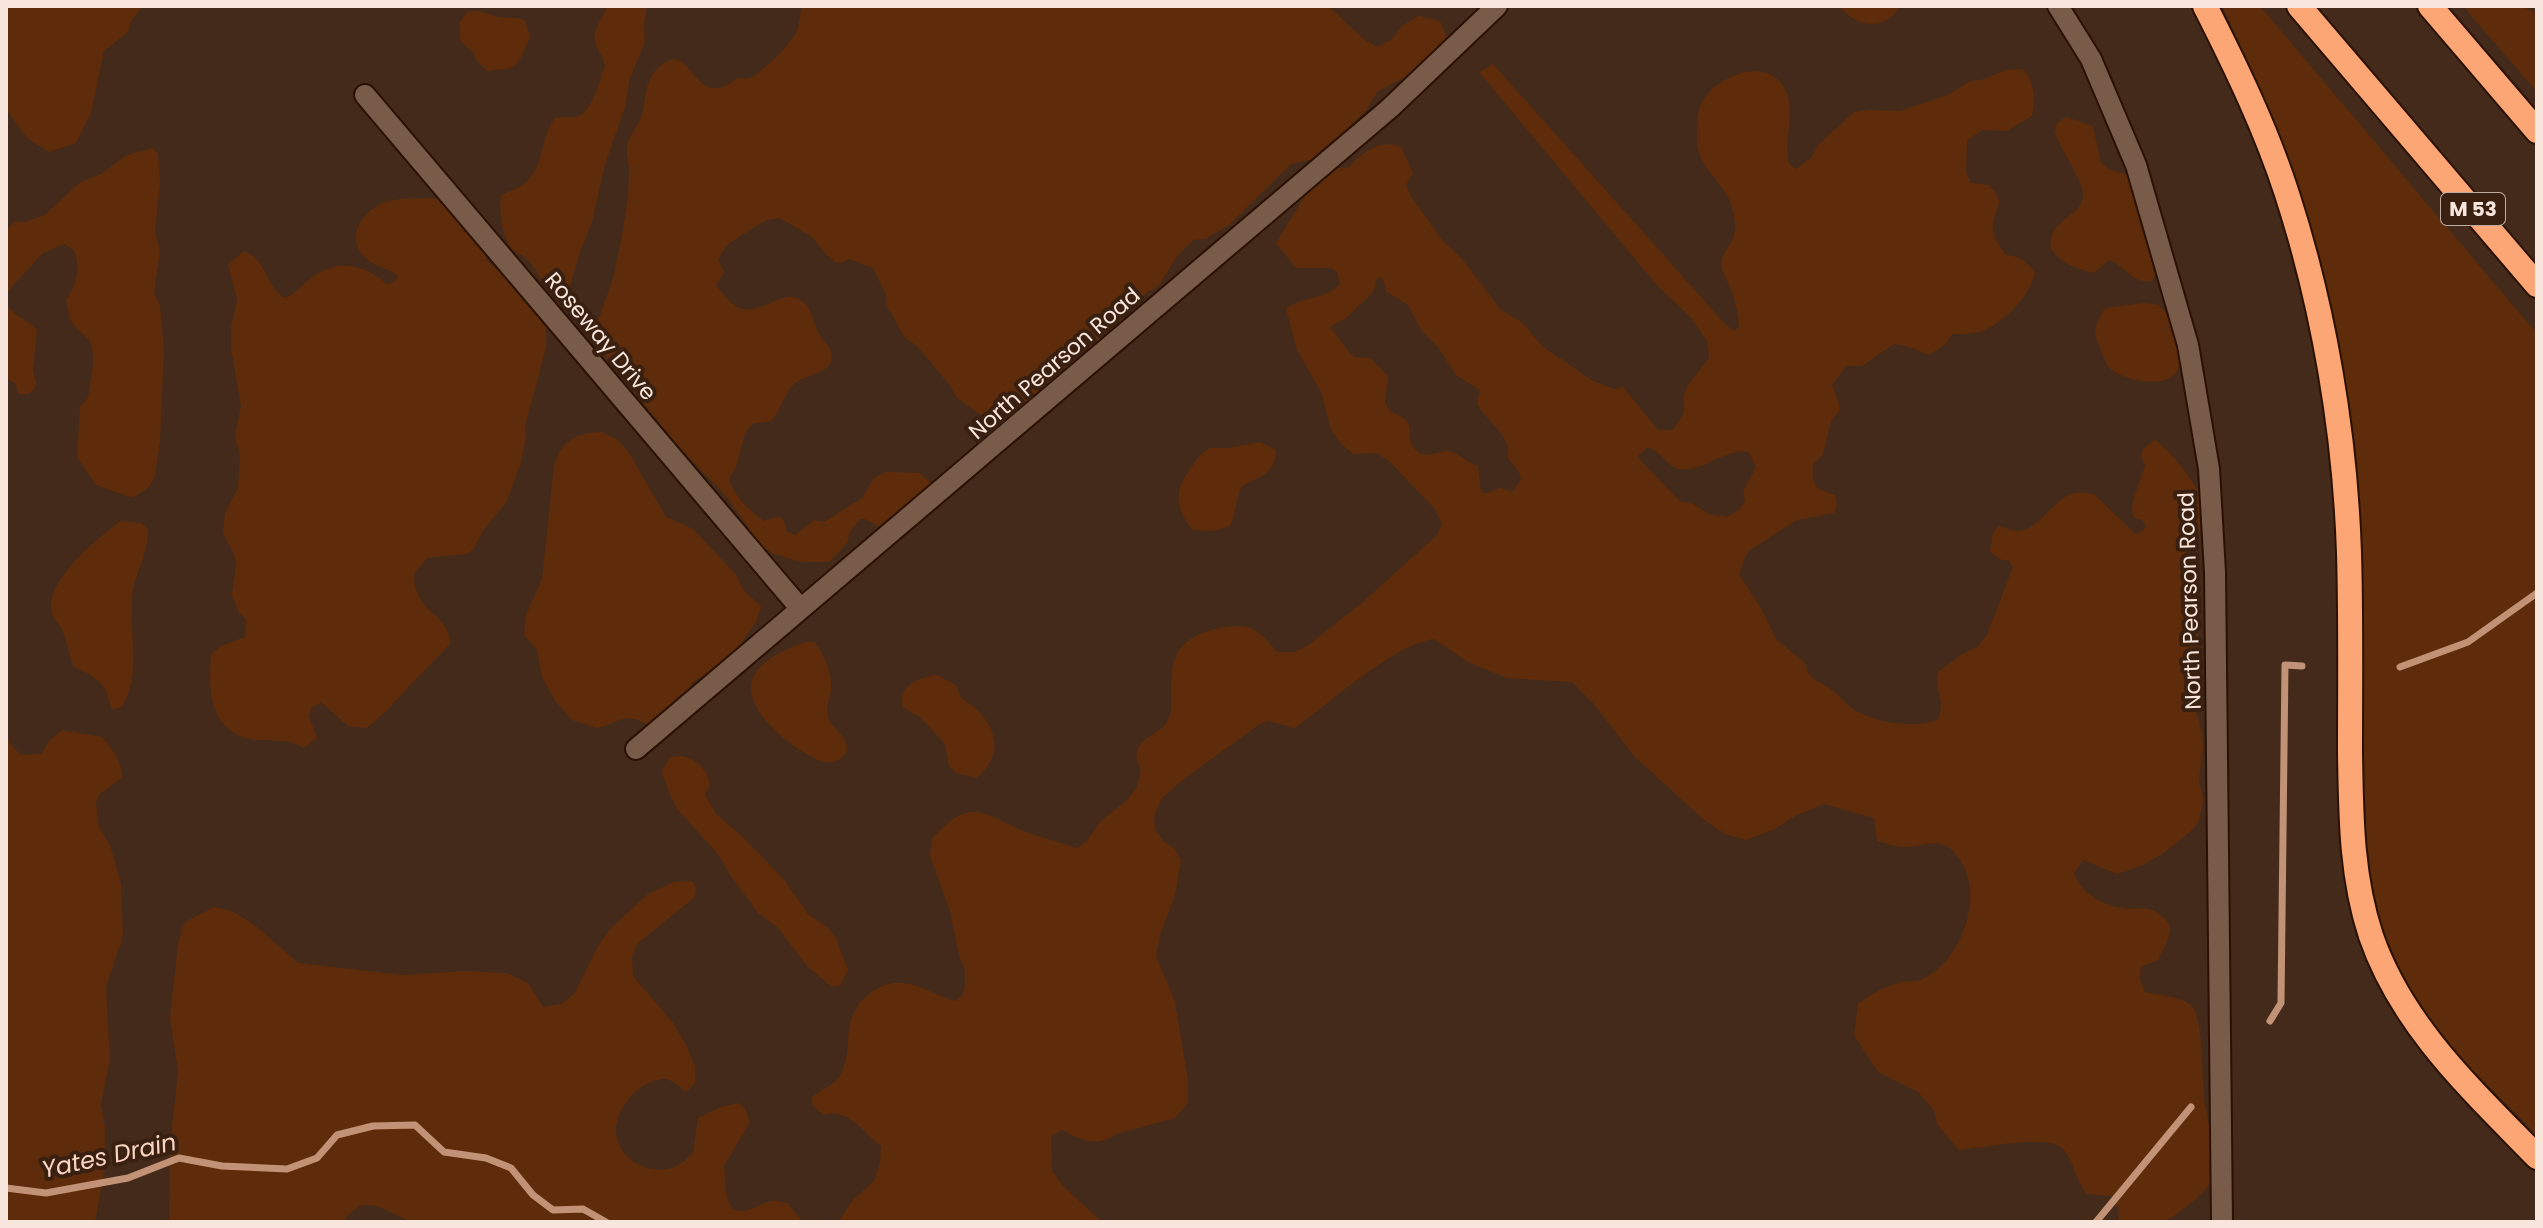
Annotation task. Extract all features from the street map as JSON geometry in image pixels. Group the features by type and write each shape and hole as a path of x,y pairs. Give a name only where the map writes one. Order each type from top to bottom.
{"highway":[{"path":"2205,6 2238,71 2286,193 2316,301 2328,363 2339,429 2347,522 2351,825 2361,901 2372,938 2407,1010 2428,1041 2537,1157"},
{"name":"M 53","path":"2299,6 2537,285"},
{"path":"2430,6 2537,131"}],"street":[{"name":"North Pearson Road","path":"636,749 1390,108 1497,6"},
{"name":"North Pearson Road","path":"2058,6 2091,59 2136,165 2188,345 2209,469 2215,572 2222,1222"},
{"name":"Roseway Drive","path":"365,95 800,608"}],"shaded area":[{"path":"6,6 143,6 131,21 128,32 104,51 91,113 76,143 49,152 27,138 6,109"},
{"path":"607,6 647,6 645,42 630,78 625,107 605,165 592,222 564,301 551,294 531,263 510,247 502,222 501,196 531,177 555,118 581,115 590,104 605,66 594,37"},
{"path":"803,6 1328,6 1366,41 1377,47 1391,40 1403,25 1419,16 1440,21 1447,37 1426,66 1378,91 1366,110 1349,127 1348,141 1318,158 1291,164 1229,225 1205,239 1193,240 1177,256 1159,285 1108,319 1098,344 1072,358 1068,378 1059,396 1034,427 1004,427 957,398 916,345 905,338 887,306 886,295 873,268 849,259 842,263 835,262 812,237 780,218 767,220 727,245 718,259 724,272 716,285 725,297 746,310 784,298 801,300 809,309 832,359 825,369 794,384 771,421 752,424 745,433 736,467 729,479 743,503 764,521 779,516 784,521 786,531 795,535 814,520 824,522 862,498 874,478 886,472 920,473 934,486 891,534 860,519 849,533 848,542 829,562 801,562 774,554 761,546 727,497 680,448 600,350 597,332 614,274 624,222 629,182 628,143 640,120 653,73 670,60 687,66 701,83 710,88 722,87 737,78 750,78 769,64 794,36"},
{"path":"1839,6 1900,6 1886,20 1870,24 1853,19"},
{"path":"2222,6 2260,6 2537,334 2537,1135 2436,1030 2404,978 2380,920 2369,869 2364,816 2359,512 2345,380 2316,252 2297,189 2250,66"},
{"path":"2463,6 2521,6 2537,14 2537,92"},
{"path":"467,12 525,21 530,36 521,57 512,68 487,71 460,41 459,23"},
{"path":"1493,64 1734,331 1739,327 1737,311 1722,263 1734,236 1734,214 1725,192 1700,156 1697,140 1700,107 1707,94 1728,79 1752,71 1775,77 1788,95 1787,154 1789,164 1796,169 1811,158 1819,144 1854,112 1900,111 1948,95 1970,81 2006,70 2023,69 2030,79 2034,103 2032,116 2007,131 1982,130 1967,141 1966,173 1971,183 1989,185 1998,198 1994,234 2006,255 2022,260 2035,272 2029,289 2016,306 1993,326 1977,332 1952,334 1946,344 1929,355 1894,344 1862,366 1846,366 1832,385 1839,411 1831,421 1823,454 1813,465 1817,488 1835,495 1837,505 1834,513 1797,520 1750,550 1739,574 1776,639 1805,663 1808,673 1862,714 1895,723 1917,724 1938,720 1938,672 1977,647 1987,635 2013,567 2009,561 1999,559 1990,551 1993,533 1999,526 2015,531 2027,529 2061,500 2082,492 2095,495 2135,534 2143,531 2146,526 2142,520 2134,518 2132,508 2145,466 2141,456 2143,449 2155,440 2178,462 2210,506 2201,530 2183,556 2186,591 2195,618 2201,658 2193,672 2192,683 2203,748 2199,780 2203,799 2199,821 2164,853 2143,865 2117,874 2083,860 2074,873 2083,888 2096,899 2120,908 2149,909 2166,920 2170,927 2167,942 2158,960 2141,967 2140,980 2145,992 2177,998 2188,1003 2196,1012 2205,1105 2216,1168 2205,1189 2165,1222 2121,1222 2118,1207 2111,1196 2087,1194 2068,1155 2051,1143 2026,1142 1959,1150 1937,1124 1934,1110 1918,1092 1878,1072 1854,1035 1858,1004 1890,986 1925,978 1939,968 1961,938 1970,901 1969,883 1963,866 1948,847 1937,843 1903,847 1877,841 1874,818 1824,804 1746,840 1725,834 1703,819 1635,757 1592,702 1572,682 1507,678 1468,662 1434,639 1418,643 1382,663 1295,728 1268,721 1260,724 1162,798 1154,816 1155,829 1163,841 1174,848 1181,861 1175,895 1160,935 1156,956 1175,1002 1188,1080 1188,1103 1175,1118 1116,1134 1102,1141 1082,1139 1062,1130 1051,1136 1052,1171 1064,1187 1102,1222 838,1222 853,1200 874,1181 881,1146 848,1118 824,1115 813,1106 812,1097 841,1074 850,1023 859,1003 889,984 910,984 956,1001 962,996 965,986 965,971 950,911 930,856 932,839 955,818 975,812 1077,848 1137,787 1141,770 1137,752 1144,740 1162,728 1168,719 1173,668 1180,649 1187,642 1206,632 1239,626 1259,633 1277,652 1295,652 1363,602 1437,535 1442,523 1434,508 1389,461 1377,453 1354,454 1341,444 1331,429 1321,392 1297,350 1286,309 1327,293 1340,284 1337,272 1331,268 1296,268 1276,243 1316,178 1330,169 1349,167 1366,152 1379,146 1401,147 1413,173 1406,185 1412,198 1442,240 1462,259 1501,310 1522,322 1542,346 1593,381 1614,389 1623,387 1658,430 1673,430 1684,413 1683,397 1688,385 1709,358 1707,341 1691,318 1655,283 1479,72","holes":["1377,278 1383,278 1386,291 1408,305 1422,331 1438,347 1456,375 1480,390 1477,404 1502,435 1508,458 1519,472 1521,480 1512,492 1501,488 1481,492 1478,466 1452,452 1424,455 1417,451 1410,439 1409,425 1401,416 1391,412 1385,403 1388,376 1370,358 1355,357 1350,353 1330,327 1346,318 1373,292","1647,447 1679,469 1749,452 1756,467 1743,492 1745,501 1740,509 1727,517 1709,514 1693,504 1680,501 1638,456"]},
{"path":"2066,117 2093,126 2101,163 2110,170 2127,174 2135,184 2145,236 2158,267 2152,281 2140,280 2109,260 2094,273 2082,270 2065,262 2051,249 2053,232 2076,210 2083,197 2080,183 2055,132 2057,123"},
{"path":"153,148 158,154 160,184 155,231 160,251 154,292 160,306 164,348 160,442 155,475 150,486 133,498 96,485 77,457 80,407 88,398 93,361 89,339 72,322 66,300 77,276 74,250 64,244 43,253 6,293 6,231 15,221 25,222 45,215 79,183 101,174 127,155"},
{"path":"431,198 448,202 485,234 486,260 508,275 544,317 546,348 525,426 521,462 507,501 483,531 473,550 466,554 427,558 414,574 420,598 444,625 450,644 382,715 367,728 348,726 321,702 312,708 309,716 317,738 304,748 287,742 242,737 231,731 216,713 210,678 211,654 221,646 245,637 246,619 239,613 232,595 236,564 223,532 225,513 238,488 240,455 235,436 241,406 231,349 231,327 237,300 228,264 244,251 252,255 284,298 315,275 334,267 352,266 370,272 387,284 394,282 398,277 396,274 371,262 361,252 357,244 358,226 369,212 386,202"},
{"path":"6,303 37,330 33,371 36,383 34,390 28,394 18,394 16,384 6,378"},
{"path":"2144,303 2158,305 2173,326 2180,364 2167,379 2148,382 2127,378 2112,370 2096,337 2097,323 2105,308"},
{"path":"602,432 616,439 628,451 666,517 693,529 737,576 743,590 761,606 756,622 730,658 693,682 670,714 646,724 626,718 597,728 572,720 555,701 542,677 537,650 524,635 526,615 542,579 557,456 577,436"},
{"path":"1260,442 1276,450 1273,465 1265,474 1242,486 1230,526 1213,531 1193,530 1180,509 1179,494 1183,479 1195,462 1210,448"},
{"path":"121,521 142,523 148,530 132,597 132,681 122,707 112,710 103,686 73,666 64,634 51,607 58,584 67,571 88,548"},
{"path":"806,642 815,642 827,664 831,682 828,717 846,743 844,755 831,762 824,762 799,750 772,727 754,701 751,687 755,674 765,663"},
{"path":"937,675 957,686 962,698 985,718 990,727 993,753 990,762 976,778 956,773 949,766 945,744 921,718 903,707 903,693 911,684"},
{"path":"6,730 10,744 21,755 41,754 49,741 62,730 102,737 116,756 122,772 122,778 100,794 96,803 98,825 111,848 121,884 123,936 106,987 110,1059 101,1104 105,1129 105,1167 95,1222 6,1222"},
{"path":"670,757 695,761 703,769 710,785 705,795 716,814 785,881 808,914 836,938 848,970 841,985 832,987 807,966 777,927 758,913 718,854 678,810 662,771"},
{"path":"691,881 696,887 695,897 638,943 632,956 633,976 674,1024 686,1045 695,1066 695,1083 686,1092 665,1079 639,1088 621,1111 616,1128 617,1139 621,1149 636,1163 646,1168 668,1169 693,1153 698,1118 738,1103 745,1109 750,1122 724,1166 727,1198 732,1209 748,1210 773,1201 787,1203 803,1222 412,1222 377,1206 361,1205 347,1216 345,1222 169,1222 170,1146 178,1072 170,1017 178,944 187,921 214,907 232,911 256,926 298,963 403,975 464,971 507,973 529,984 543,1007 561,1004 574,994 598,946 611,928 648,894 674,882"}],"waterway":[{"path":"2400,667 2468,642 2537,593"},
{"path":"2270,1021 2281,1003 2285,665 2302,666"},
{"path":"2096,1222 2191,1107"},
{"name":"Yates Drain","path":"6,1188 46,1193 128,1178 179,1158 222,1166 287,1169 317,1158 337,1135 373,1126 415,1125 444,1152 486,1158 511,1168 533,1195 553,1210 583,1209 606,1222"}]}
